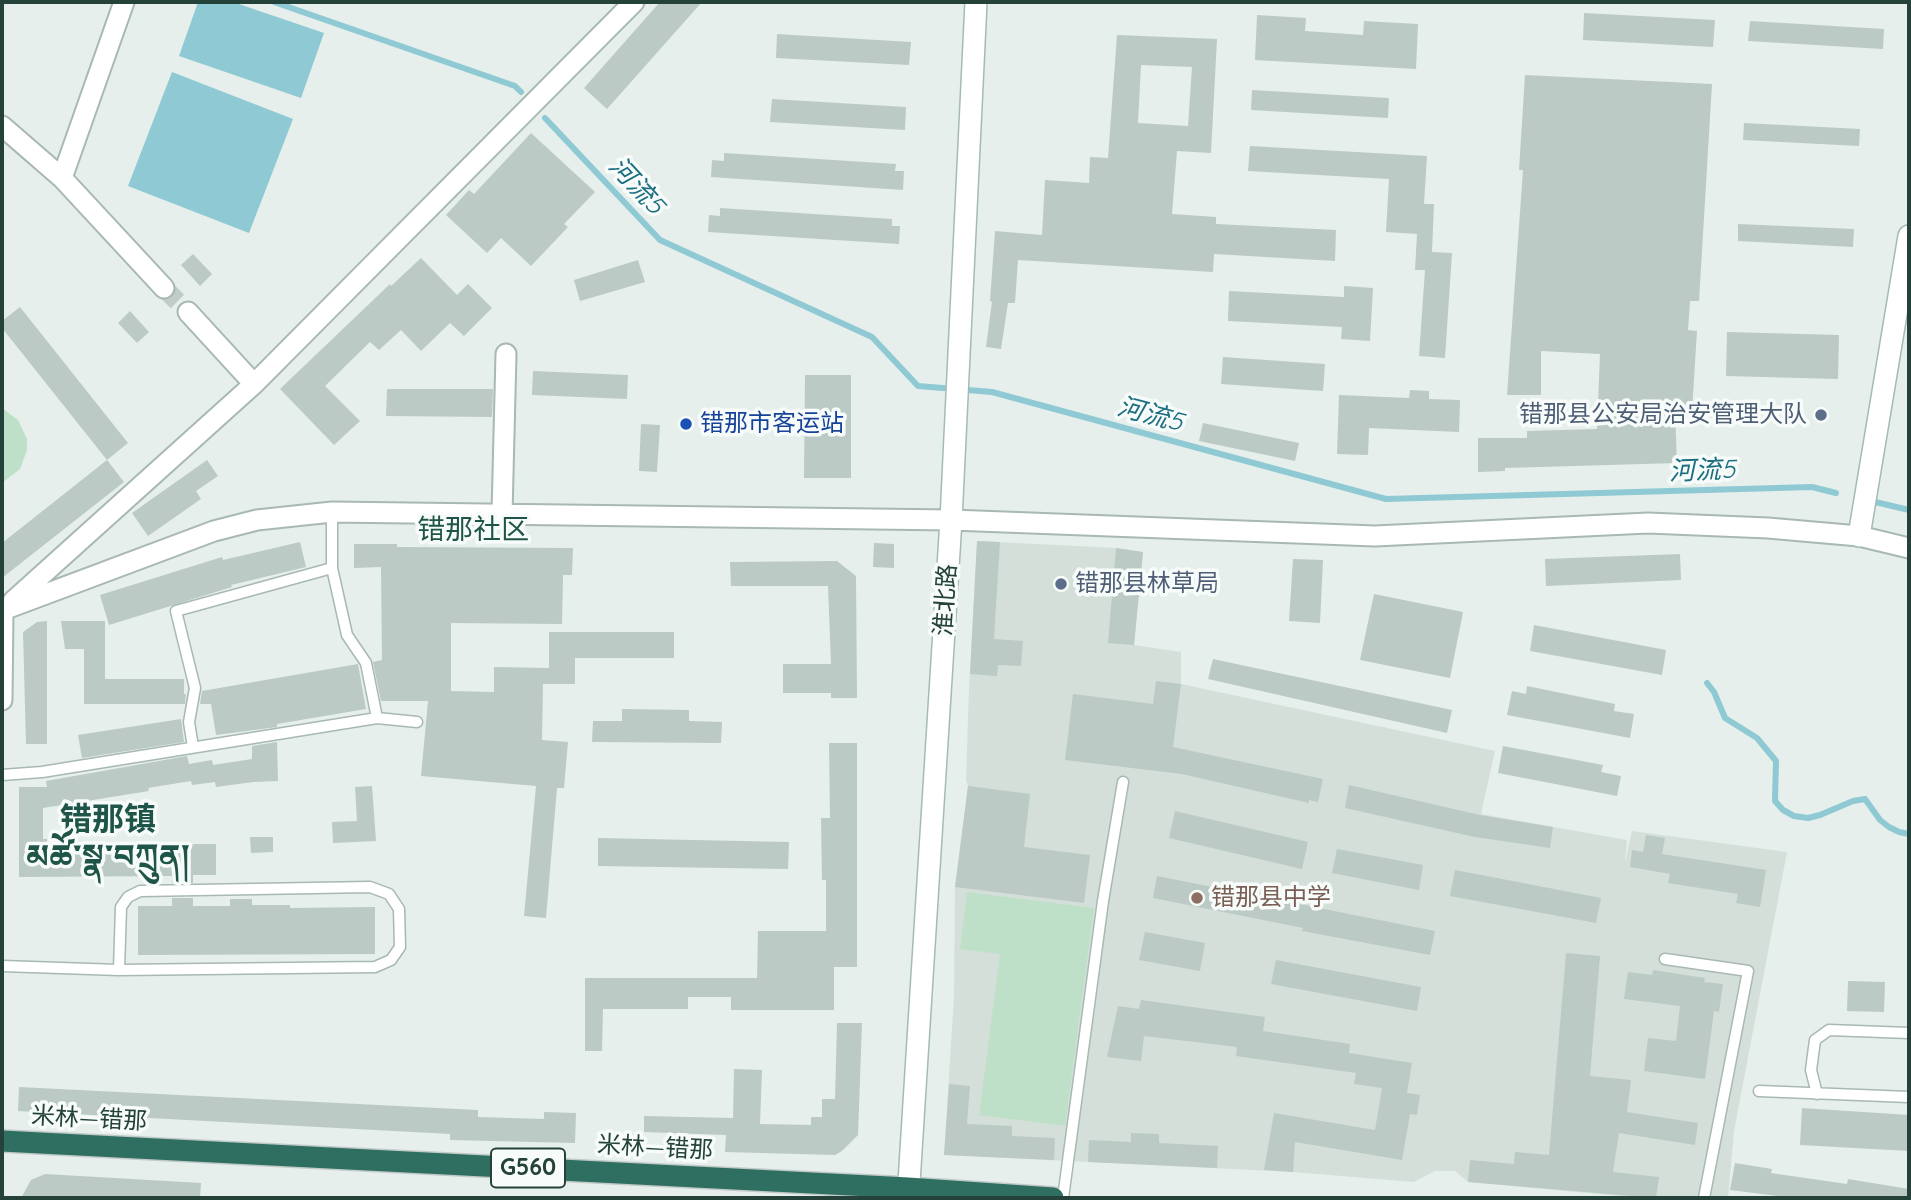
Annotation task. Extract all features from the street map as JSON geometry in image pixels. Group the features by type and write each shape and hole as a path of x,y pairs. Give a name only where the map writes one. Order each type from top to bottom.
{"highway":[{"name":"米林—错那","path":"2,1141 908,1193 1054,1198"}],"street":[{"path":"62,178 124,2"},
{"path":"2,700 3,610 254,384 634,2"},
{"name":"淮北路","path":"908,1193 951,520 976,2"},
{"path":"2,126 62,178 164,288"},
{"path":"1859,536 1909,236"},
{"path":"188,312 254,384"},
{"path":"502,514 506,354"},
{"path":"3,610 214,531 257,520 332,512 951,520 1375,536 1648,523 1768,528 1859,536 1909,548"}],"lane":[{"path":"332,512 332,568 347,635 366,663 377,718"},
{"path":"194,747 189,722 195,688 176,611 332,568"},
{"path":"2,775 42,772 377,718 416,722"},
{"path":"1063,1198 1103,901 1123,782"},
{"path":"2,966 119,970 375,967 391,960 400,947 399,909 389,894 370,887 140,891 128,897 121,907 119,970"},
{"path":"1665,959 1748,971 1704,1198"},
{"path":"1817,1094 1811,1070 1815,1040 1829,1030 1909,1033"},
{"path":"1759,1091 1909,1097"}],"shaded area":[{"name":"错那县中学","path":"977,541 1116,548 1143,552 1134,645 1181,652 1181,684 1495,751 1481,814 1627,840 1625,862 1632,831 1787,852 1734,1131 1728,1198 1642,1198 1468,1182 1455,1171 1435,1171 1414,1182 1293,1172 944,1155 954,997 955,887 968,786 969,689"}],"green space":[{"path":"2,408 18,420 27,439 27,450 20,469 2,483"},
{"path":"967,892 1094,908 1065,1126 979,1115 1000,954 960,949"}],"water":[{"path":"198,2 233,2 324,33 301,98 179,56"},
{"path":"172,72 293,119 249,233 128,186"}],"building":[{"path":"660,2 702,2 607,109 584,88"},
{"path":"1584,13 1715,20 1713,47 1583,40"},
{"path":"1257,15 1306,18 1305,31 1363,35 1364,21 1418,24 1416,69 1255,60"},
{"path":"1750,21 1884,29 1883,49 1748,41"},
{"path":"777,34 911,42 909,65 776,58"},
{"path":"1117,35 1217,39 1211,153 1177,151 1172,214 1216,217 1216,224 1336,230 1335,261 1214,254 1213,272 1018,260 1015,303 1008,303 1001,349 986,347 992,302 995,231 1042,235 1045,180 1089,183 1090,157 1108,158","holes":["1141,65 1192,67 1188,126 1138,123"]},
{"path":"1525,75 1712,84 1699,301 1690,301 1688,330 1697,331 1692,411 1675,410 1677,463 1505,468 1505,471 1478,472 1478,438 1527,438 1527,431 1597,429 1600,354 1541,351 1541,395 1507,395 1523,170 1519,170"},
{"path":"1252,90 1389,98 1388,118 1251,110"},
{"path":"772,99 906,107 905,130 770,122"},
{"path":"1744,123 1860,129 1859,146 1743,140"},
{"path":"531,133 595,192 564,224 568,227 531,266 501,238 487,253 446,215 469,190 474,194"},
{"path":"1250,146 1427,156 1424,204 1434,204 1432,252 1452,253 1445,358 1419,356 1425,270 1415,270 1417,234 1386,232 1389,179 1248,171"},
{"path":"724,153 896,164 895,171 904,171 903,190 711,177 712,160 724,161"},
{"path":"720,208 892,219 892,226 900,226 899,244 708,232 709,215 720,216"},
{"path":"1738,224 1854,229 1853,247 1738,241"},
{"path":"193,254 212,274 200,286 181,265"},
{"path":"421,258 457,295 468,284 492,308 464,336 450,323 421,351 401,330 379,350 370,342 325,386 360,421 334,445 280,389"},
{"path":"638,260 645,282 580,301 574,280"},
{"path":"1344,286 1373,288 1370,341 1341,339 1342,327 1228,321 1229,291 1344,297"},
{"path":"20,307 128,443 107,460 2,328 2,321"},
{"path":"130,311 149,332 137,343 118,323"},
{"path":"1727,332 1839,335 1838,379 1726,376"},
{"path":"1223,357 1325,364 1323,391 1221,384"},
{"path":"533,371 628,375 627,399 532,395"},
{"path":"805,375 851,375 851,478 804,478"},
{"path":"387,389 493,389 492,417 386,416"},
{"path":"1410,390 1429,391 1429,399 1460,400 1459,432 1369,428 1368,455 1337,454 1339,395 1409,398"},
{"path":"1203,423 1299,443 1295,461 1199,441"},
{"path":"641,424 660,425 657,472 639,471"},
{"path":"107,460 124,482 2,578 2,543"},
{"path":"207,460 218,476 196,491 201,499 148,536 132,513"},
{"path":"977,541 1000,542 994,639 1023,641 1021,666 998,665 997,676 970,674"},
{"path":"300,542 306,567 231,585 232,587 109,625 100,595 222,557 223,560"},
{"path":"874,543 894,544 894,568 873,567"},
{"path":"354,544 397,544 397,547 573,548 572,575 563,575 562,624 451,623 451,691 494,692 494,667 549,668 549,632 674,632 674,658 575,658 575,684 543,684 542,740 568,742 564,788 557,788 546,918 524,916 536,786 421,776 428,701 381,701 373,662 382,660 381,567 354,568"},
{"path":"1116,548 1143,552 1134,645 1108,643"},
{"path":"1680,554 1681,580 1546,586 1545,559"},
{"path":"1293,559 1323,560 1320,623 1289,621"},
{"path":"837,561 856,576 857,698 831,698 831,693 783,693 783,664 831,664 828,586 731,586 730,562"},
{"path":"1374,594 1463,612 1450,678 1360,660"},
{"path":"47,621 47,744 26,744 23,632 37,622"},
{"path":"61,621 105,621 105,679 184,679 185,704 84,704 84,649 65,649"},
{"path":"1534,625 1666,650 1662,675 1530,651"},
{"path":"1213,659 1452,710 1447,733 1208,679"},
{"path":"358,664 366,709 277,724 277,727 216,735 211,704 200,704 202,691"},
{"path":"1156,681 1181,684 1173,747 1323,779 1318,802 1309,800 1309,803 1182,774 1065,760 1073,694 1153,704"},
{"path":"1527,686 1615,704 1614,711 1634,714 1630,738 1507,715 1512,691 1526,694"},
{"path":"622,709 689,710 689,721 722,722 721,743 592,742 593,721 622,721"},
{"path":"181,719 184,742 82,758 78,735"},
{"path":"277,742 278,781 216,787 215,782 192,785 191,781 148,788 149,791 43,808 43,839 47,839 47,845 216,844 216,875 193,875 193,883 172,883 172,876 19,877 19,787 47,787 46,781 187,756 189,764 212,760 213,765 252,759 252,746"},
{"path":"829,743 857,743 857,967 834,967 834,1010 731,1010 731,997 688,997 688,1009 603,1009 602,1051 585,1051 585,978 757,978 758,931 826,931 826,880 822,880 821,818 830,818"},
{"path":"1503,746 1603,765 1601,772 1621,776 1617,796 1498,773"},
{"path":"1349,785 1480,815 1553,827 1550,848 1475,837 1345,808"},
{"path":"372,786 376,841 333,843 332,822 357,821 355,787"},
{"path":"968,786 1030,794 1024,847 1090,855 1084,903 955,887"},
{"path":"1175,811 1308,842 1302,869 1169,838"},
{"path":"1646,835 1665,838 1662,854 1766,870 1760,907 1736,903 1738,894 1668,883 1670,874 1630,867 1632,850 1643,852"},
{"path":"250,837 273,837 273,852 251,853"},
{"path":"598,838 789,842 788,869 598,866"},
{"path":"1337,849 1423,865 1419,890 1332,873"},
{"path":"1455,870 1601,898 1596,923 1450,896"},
{"path":"1157,876 1435,931 1430,955 1302,931 1303,928 1153,898"},
{"path":"172,898 193,898 193,906 230,906 230,899 252,899 252,905 290,905 290,908 375,907 375,954 138,955 138,906 172,906"},
{"path":"1145,932 1205,943 1200,971 1139,960"},
{"path":"1566,953 1600,956 1590,1076 1631,1080 1627,1112 1698,1123 1695,1145 1619,1133 1613,1172 1659,1177 1656,1198 1468,1182 1470,1160 1514,1164 1515,1152 1549,1155"},
{"path":"1276,960 1421,987 1417,1011 1271,984"},
{"path":"1653,970 1705,978 1704,982 1723,984 1719,1012 1714,1011 1705,1079 1644,1071 1648,1038 1676,1041 1680,1006 1624,999 1628,972 1652,975"},
{"path":"1848,981 1885,982 1884,1012 1847,1011"},
{"path":"1141,1000 1265,1017 1263,1031 1350,1044 1349,1053 1412,1063 1407,1093 1420,1095 1417,1115 1410,1114 1402,1160 1295,1142 1293,1172 1264,1170 1274,1113 1375,1130 1382,1088 1354,1084 1356,1073 1236,1056 1237,1047 1144,1036 1141,1061 1107,1057 1118,1006 1139,1009"},
{"path":"837,1023 862,1023 858,1135 835,1155 725,1152 726,1135 644,1132 644,1116 733,1118 734,1069 762,1070 760,1124 811,1125 811,1117 822,1117 822,1099 835,1099"},
{"path":"949,1084 970,1086 967,1124 1012,1126 1012,1136 1055,1138 1054,1160 944,1155"},
{"path":"19,1087 478,1110 478,1117 544,1119 544,1112 576,1113 575,1143 450,1140 450,1134 18,1111"},
{"path":"1802,1108 1909,1115 1909,1151 1800,1145"},
{"path":"1131,1133 1159,1134 1159,1143 1218,1146 1217,1168 1088,1162 1089,1140 1131,1142"},
{"path":"1735,1163 1772,1169 1771,1173 1847,1184 1848,1179 1909,1189 1909,1198 1794,1198 1730,1190"},
{"path":"45,1174 201,1183 200,1198 21,1198 31,1180"}],"waterway":[{"name":"河流5","path":"274,2 515,86 521,92"},
{"name":"河流5","path":"545,118 660,240 872,337 918,386 992,392 1386,499 1812,487 1836,493"},
{"name":"河流5","path":"1871,501 1909,510"},
{"path":"1707,683 1714,692 1725,718 1757,738 1776,761 1775,801 1783,810 1794,816 1808,818 1865,799 1880,820 1899,832 1909,834"}],"tunnel":[{"path":"164,288 188,312"}],"place":[{"name":"错那县公安局治安管理大队","path":"1821,415"},
{"name":"错那市客运站","path":"686,424"},
{"name":"错那县林草局","path":"1061,584"},
{"name":"错那县中学","path":"1197,898"}],"district":[{"name":"错那社区","path":"473,531"},
{"name":"错那镇 མཚོ་སྣ་བཀྲུན།","path":"108,838"}]}
